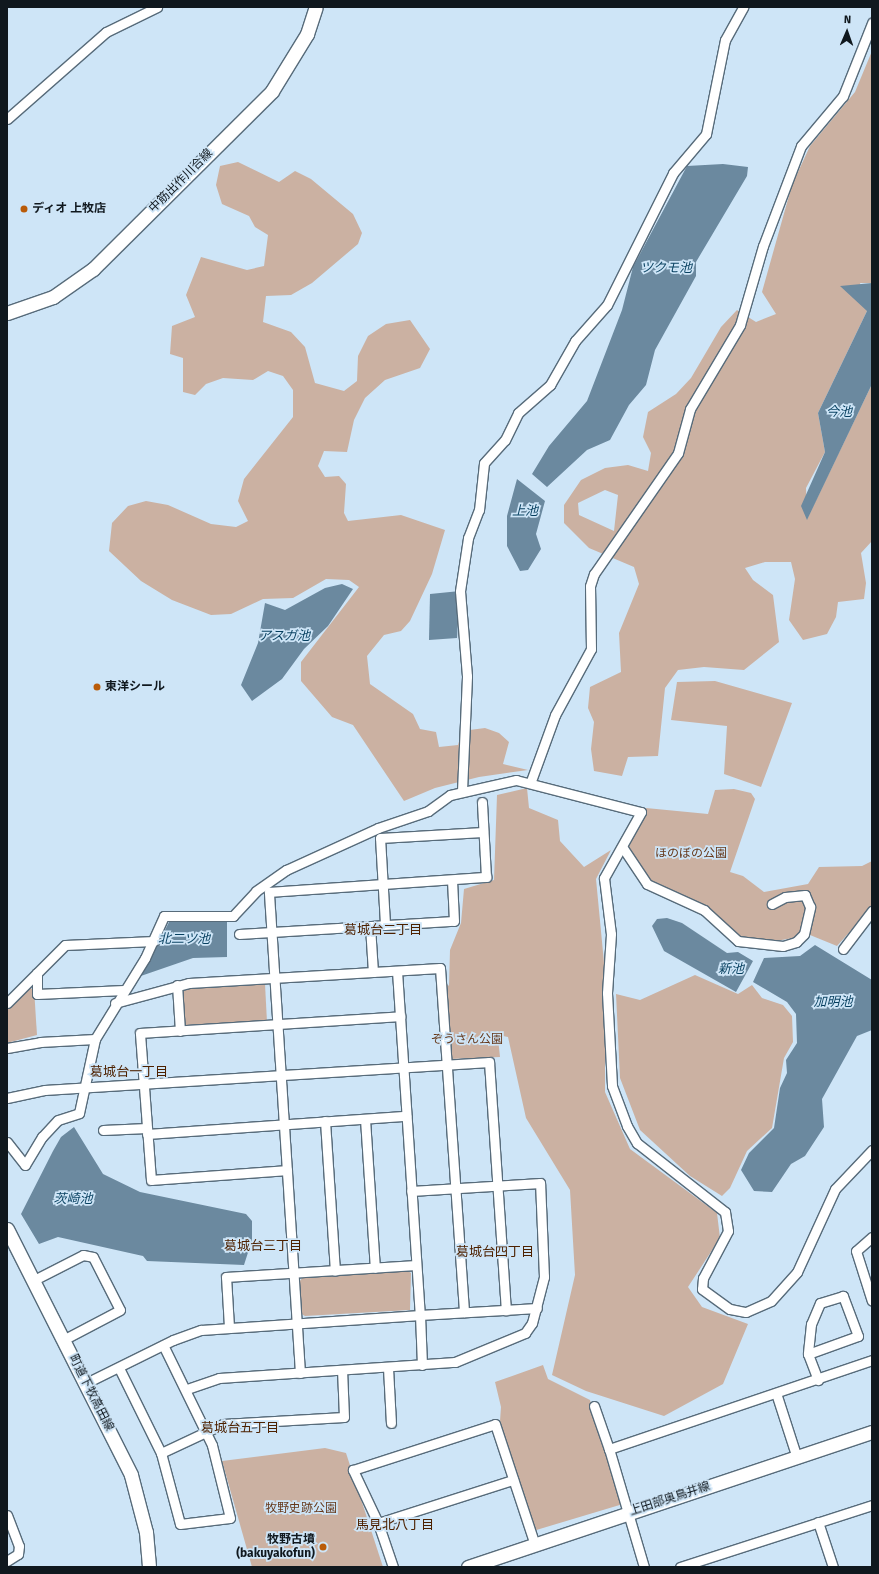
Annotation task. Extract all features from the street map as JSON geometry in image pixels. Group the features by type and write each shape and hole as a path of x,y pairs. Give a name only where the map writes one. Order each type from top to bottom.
{"street":[{"path":"7,119 106,32 157,7"},
{"name":"中筋出作川合線","path":"7,313 53,298 93,269 272,91 307,34 316,7"},
{"path":"462,791 467,676 460,590 468,538 479,510 484,463 505,440 518,413 550,385 576,341 607,305 669,179 706,134 725,40 743,7"},
{"path":"531,781 555,715 591,649 590,586 594,574 678,453 690,409 740,325 763,246 801,146 843,96 872,23"},
{"path":"7,1142 25,1165 53,1125 79,1113 83,1087 96,1039 115,1003 154,941 164,916 233,916 277,875 378,828 428,811 462,791 498,782 531,781 618,809 641,812 623,848 604,878 611,934 608,993 612,1086 627,1126 637,1143 725,1212 728,1231 703,1278 702,1289 730,1309 746,1312 771,1301 797,1272 835,1189 872,1150"},
{"path":"300,1373 269,892 486,877 482,802"},
{"path":"385,924 380,838 483,832"},
{"path":"623,848 647,884 704,910 738,940 783,946 796,942 804,934 810,907 805,895 785,897 772,904"},
{"path":"239,934 454,920 452,880"},
{"path":"843,949 872,911"},
{"path":"370,926 373,972"},
{"path":"7,1003 65,945 154,941"},
{"path":"115,1003 176,985 440,968 464,1312"},
{"path":"397,971 422,1365"},
{"path":"37,973 38,994 124,990"},
{"path":"176,985 180,1031"},
{"path":"287,1170 151,1180 140,1033 400,1016"},
{"path":"7,1048 40,1042 96,1039"},
{"path":"7,1098 32,1092 83,1087 489,1062 506,1310"},
{"path":"103,1130 147,1131 406,1116"},
{"path":"365,1119 375,1268"},
{"path":"325,1121 335,1271"},
{"path":"187,1389 211,1379 388,1368 465,1360 518,1336 529,1328 537,1308 546,1263 540,1183 411,1191"},
{"name":"町道下牧高田線","path":"7,1229 86,1383 133,1481 146,1532 149,1567"},
{"path":"872,1237 856,1251 872,1300"},
{"path":"34,1280 83,1255 93,1257 120,1310 63,1340"},
{"path":"229,1327 226,1277 294,1274 416,1265"},
{"path":"808,1354 858,1336 843,1296 820,1303 811,1324 808,1354 818,1380"},
{"path":"86,1383 191,1332 229,1327 537,1308"},
{"path":"119,1368 161,1453 180,1524 230,1518 222,1478 206,1431 187,1389 163,1345"},
{"path":"609,1449 818,1380 872,1360"},
{"path":"388,1368 391,1423"},
{"path":"161,1453 206,1431 233,1423 344,1417 342,1370"},
{"path":"776,1393 797,1458"},
{"path":"594,1406 625,1501 625,1513 644,1567"},
{"path":"393,1567 378,1524 353,1470 495,1424 535,1545"},
{"name":"上田部奥鳥井線","path":"468,1567 625,1513 797,1458 872,1432"},
{"path":"378,1524 513,1480"},
{"path":"680,1567 872,1505"},
{"path":"7,1515 19,1546 18,1554 7,1561"},
{"path":"818,1522 833,1567"}],"green space":[{"path":"872,51 872,283 860,283 867,311 818,413 825,452 806,488 807,519 872,384 872,541 861,553 866,583 864,599 838,602 836,617 827,634 803,640 789,620 795,579 791,562 765,562 745,568 753,580 773,595 779,642 744,670 704,667 678,670 665,688 658,756 628,757 622,776 594,771 591,749 594,722 588,708 590,687 621,672 619,633 639,584 634,567 589,548 564,523 564,505 581,480 605,468 628,465 648,471 651,453 643,437 648,412 676,394 691,378 721,327 737,310 756,322 776,314 762,292 792,185 810,146 855,92","holes":["605,490 618,495 614,531 579,515 578,503"]},
{"path":"238,162 279,182 295,171 311,179 353,214 362,233 358,244 312,283 291,295 266,296 263,322 291,332 305,347 315,383 344,391 357,381 358,356 368,336 386,324 410,320 430,349 420,368 385,380 365,398 354,420 347,452 324,451 318,466 325,477 339,476 346,484 344,513 348,521 401,515 445,530 432,574 410,621 401,631 384,635 367,656 370,684 413,714 420,729 436,732 439,747 458,745 462,731 485,728 499,733 509,742 503,764 528,770 479,777 435,788 404,801 353,725 332,717 301,681 301,662 359,587 349,580 326,579 293,598 263,599 231,614 211,615 172,600 141,581 109,551 112,523 128,506 146,501 168,505 211,524 236,527 248,521 238,501 244,479 293,417 293,390 283,376 268,371 253,380 223,378 206,384 195,395 183,392 183,358 170,354 172,326 195,317 186,295 201,257 247,270 264,266 268,235 255,227 249,216 222,204 216,185 220,166"},
{"path":"715,681 792,703 761,787 724,774 727,726 671,720 677,682"},
{"name":"ぞうさん公園","path":"527,788 529,808 558,820 560,841 584,867 611,850 596,879 605,973 605,1092 630,1149 717,1213 720,1238 688,1287 702,1307 748,1324 723,1384 664,1416 586,1391 552,1375 575,1275 570,1190 526,1118 508,1037 483,1032 498,1038 500,1057 451,1059 445,982 449,986 450,950 461,923 464,889 494,880 497,795"},
{"name":"ほのぼの公園","path":"734,789 751,793 755,799 730,872 743,876 764,892 808,884 819,867 862,866 872,861 872,907 837,946 810,935 776,941 741,938 708,907 652,882 628,848 646,808 708,814 715,790"},
{"path":"695,975 738,994 752,985 762,998 783,1005 792,1016 793,1042 784,1058 772,1128 747,1151 730,1188 722,1196 690,1176 640,1130 620,1078 616,994 640,1000"},
{"path":"265,984 267,1021 183,1025 181,988"},
{"path":"28,988 34,989 37,1035 7,1043 7,1008"},
{"path":"408,1271 411,1273 410,1310 305,1316 300,1313 299,1282 303,1277"},
{"path":"543,1365 548,1379 590,1400 623,1504 533,1531 500,1421 501,1407 495,1382"},
{"name":"牧野史跡公園","path":"325,1448 346,1453 383,1567 252,1567 222,1461"}],"water":[{"name":"ツクモ池","path":"723,164 748,167 747,176 696,262 696,276 655,350 646,385 629,405 610,440 587,450 547,487 532,474 549,446 587,401 622,310 633,267 687,166"},
{"name":"今池","path":"872,283 872,384 807,520 801,506 825,452 818,413 867,311 840,286"},
{"name":"上池","path":"517,479 545,501 536,534 541,549 528,570 520,571 507,546 507,516"},
{"name":"アスガ池","path":"342,584 353,589 328,626 304,649 282,679 252,701 241,685 258,643 265,603 285,610 325,588"},
{"path":"460,591 457,638 429,640 430,594"},
{"name":"北二ツ池","path":"171,918 227,921 227,957 193,958 135,978 147,966"},
{"name":"新池","path":"667,918 682,923 727,953 738,952 753,961 736,992 664,951 652,926 657,919"},
{"name":"加明池","path":"815,945 872,980 872,1030 857,1036 822,1099 824,1127 805,1156 791,1164 772,1192 754,1191 741,1170 749,1153 774,1128 780,1088 787,1073 786,1060 797,1043 796,1014 787,1002 753,982 764,958 800,956"},
{"name":"茨崎池","path":"74,1127 103,1174 140,1192 246,1214 252,1221 252,1240 244,1265 147,1261 143,1256 58,1237 39,1244 21,1214 61,1137"}],"place":[{"name":"ディオ 上牧店","path":"24,209"},
{"name":"東洋シール","path":"97,687"},
{"name":"牧野古墳 (bakuyakofun)","path":"323,1547"}],"district":[{"name":"葛城台二丁目","path":"383,930"},
{"name":"葛城台一丁目","path":"129,1072"},
{"name":"葛城台三丁目","path":"263,1246"},
{"name":"葛城台四丁目","path":"495,1252"},
{"name":"葛城台五丁目","path":"240,1428"},
{"name":"馬見北八丁目","path":"395,1525"}]}
